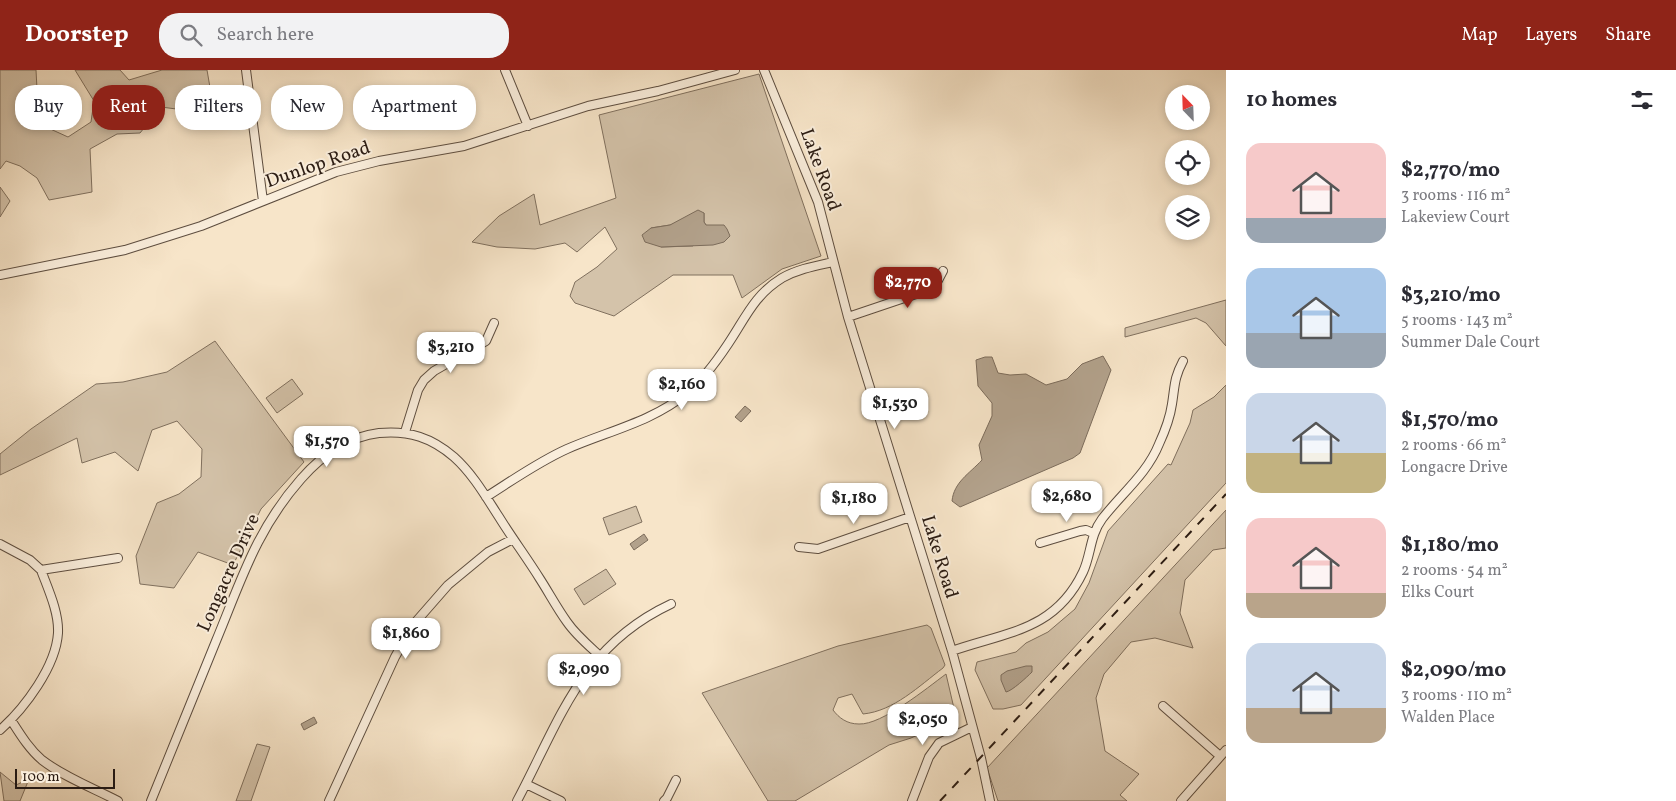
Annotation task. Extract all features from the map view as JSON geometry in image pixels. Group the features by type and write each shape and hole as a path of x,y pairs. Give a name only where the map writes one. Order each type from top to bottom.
{"street":[{"path":"246,70 263,201"},
{"path":"505,70 528,126"},
{"name":"Dunlop Road","path":"0,275 125,250 193,229 336,172 379,161 464,146 588,106 658,91 735,70"},
{"name":"Lake Road","path":"764,70 818,202 848,316 952,651 981,758 990,801"},
{"path":"486,497 538,463 568,449 648,418 673,404 689,392 708,372 748,311 762,294 782,278 803,268 833,262"},
{"path":"848,316 934,288 942,271"},
{"path":"405,432 418,390 424,380 434,371 486,341 494,323"},
{"path":"952,651 1036,624 1050,615 1066,600 1083,571 1093,533 1101,520 1152,460 1169,419 1176,375 1183,361"},
{"name":"Longacre Drive","path":"151,801 242,573 274,512 313,465 340,446 367,434 405,432 429,440 444,448 457,459 486,497 568,624 600,656"},
{"path":"799,547 818,549 910,517"},
{"path":"1040,544 1080,531 1086,530 1093,533"},
{"path":"329,801 394,657 413,625 448,585 488,552 513,539"},
{"path":"0,544 30,560 41,570 56,618 58,631 56,648 47,670 11,720 0,730"},
{"path":"41,570 118,558"},
{"path":"517,801 535,762 585,673 630,627 671,604"},
{"path":"1163,706 1220,756"},
{"path":"11,720 29,746 41,759 57,770 118,801"},
{"path":"912,801 929,757 939,743 972,727"},
{"path":"1181,801 1226,750"},
{"path":"664,801 676,780"},
{"path":"526,784 561,801"}],"shaded area":[{"path":"0,70 36,70 37,85 15,85 15,130 53,130 68,137 82,130 82,128 91,122 92,115 92,130 142,130 140,133 117,134 90,149 92,192 49,200 37,178 20,166 6,161 0,169"},
{"path":"75,70 120,70 129,80 162,70 207,70 210,85 175,85 175,109 165,108 165,85 92,85 92,98"},
{"path":"759,74 821,256 782,269 742,298 733,275 673,275 614,316 575,303 570,296 575,282 597,267 617,249 605,227 577,252 565,243 535,249 497,247 472,242 499,216 534,194 540,225 616,198 599,115","holes":["704,213 706,225 693,246 661,247 651,228 670,225"]},
{"path":"0,187 10,201 0,217"},
{"path":"698,210 704,213 706,225 724,225 730,236 724,242 713,245 661,247 645,242 642,235 651,228 670,225"},
{"path":"1226,300 1226,346 1206,323 1196,318 1125,337 1125,328"},
{"path":"215,341 304,462 261,509 233,565 198,552 174,588 140,584 136,556 157,503 179,494 201,477 202,449 177,421 152,430 138,471 115,452 82,463 77,438 0,475 0,454 31,429 96,384 123,382 167,372"},
{"path":"1103,356 1111,370 1080,453 1073,458 960,507 952,501 953,494 959,483 982,460 979,445 992,416 992,403 978,386 976,360 992,357 998,373 1010,375 1026,374 1046,385 1067,379 1082,364"},
{"path":"292,379 303,394 277,413 266,398"},
{"path":"1226,385 1226,483 1021,705 993,709 975,670 977,662 1016,652 1026,643 1048,632 1075,609 1089,583 1108,531 1168,464 1171,465 1190,423 1193,410 1214,397"},
{"path":"745,406 751,411 741,422 735,417"},
{"path":"636,506 642,522 609,535 603,518"},
{"path":"1226,510 1226,548 1213,550 1185,580 1180,613 1193,648 1155,638 1131,642 1104,674 1096,698 1105,751 1139,774 1120,795 1127,801 998,801 987,768"},
{"path":"644,534 648,540 634,550 630,544"},
{"path":"606,569 616,584 584,605 574,589"},
{"path":"927,625 931,628 945,665 943,668 906,697 885,708 863,714 852,694 838,698 833,710 847,722 855,724 869,723 904,705 946,674 956,717 911,738 889,745 795,801 768,801 702,693 838,646"},
{"path":"1032,666 1032,672 1016,687 1006,692 1001,675 1007,671"},
{"path":"314,717 317,723 304,730 301,724"},
{"path":"257,744 270,747 251,801 236,801"},
{"path":"0,772 16,785 29,779 20,801 4,801"}],"railway":[{"path":"940,801 1226,494"}]}
